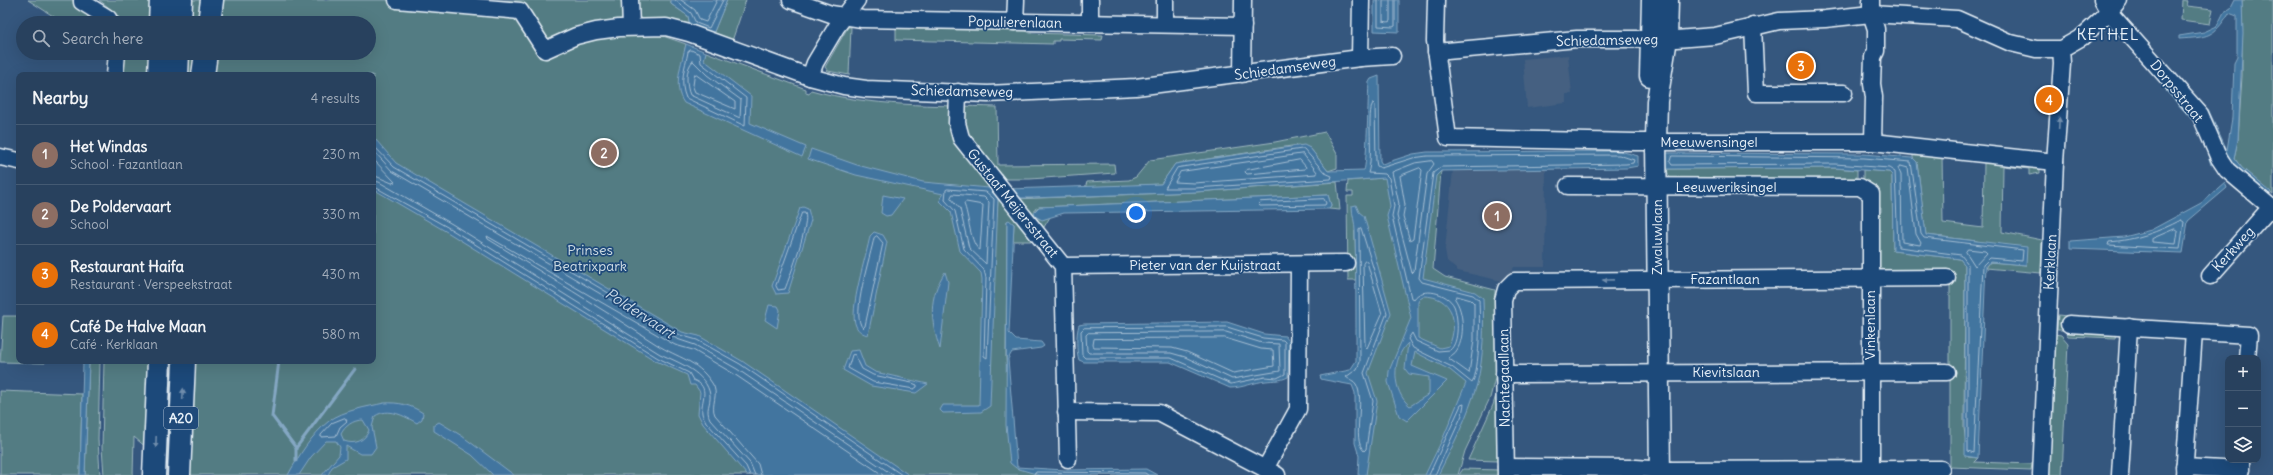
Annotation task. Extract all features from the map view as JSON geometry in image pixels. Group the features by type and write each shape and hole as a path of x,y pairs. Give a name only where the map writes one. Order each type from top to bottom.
{"highway":[{"path":"160,16 161,0"},
{"path":"180,16 181,0"},
{"path":"199,16 200,0"},
{"path":"210,16 212,0"},
{"path":"159,72 160,60"},
{"path":"177,72 178,60"},
{"path":"198,60 198,72"},
{"path":"203,72 205,60"},
{"name":"A20","path":"154,475 159,364"},
{"name":"A20","path":"179,475 184,364"}],"main road":[{"name":"Zwaluwlaan","path":"1652,0 1658,39"},
{"name":"Zwaluwlaan","path":"1654,472 1652,142 1658,39 1668,0"}],"street":[{"path":"82,0 82,2 105,16"},
{"name":"Schiedamseweg","path":"397,0 520,11 545,50 582,34 613,28 666,27 678,29 810,77 837,85 866,89 988,94 1136,87 1360,58 1392,56"},
{"path":"630,0 631,28"},
{"name":"Populierenlaan","path":"791,0 831,14 862,19 1243,26"},
{"path":"810,77 815,63 837,26 846,17 857,0"},
{"path":"1016,0 1016,22"},
{"path":"1090,0 1090,23"},
{"path":"1164,24 1165,0"},
{"path":"1242,74 1243,0"},
{"path":"1360,58 1361,0"},
{"path":"1436,0 1436,52"},
{"path":"1873,142 1874,97 1872,84 1873,57 1876,51 1876,29 1871,7 1957,19 2011,43 2036,49 2061,49 2082,37 2110,4"},
{"name":"Dorpsstraat","path":"2110,4 2200,114 2219,158 2227,170 2272,208"},
{"name":"Schiedamseweg","path":"1436,52 1577,39 1658,39 1715,36 1779,21 1825,19 1871,7"},
{"path":"1753,26 1756,94 1844,93"},
{"name":"Kerklaan","path":"2041,475 2055,162 2062,63 2061,49"},
{"name":"Meeuwensingel","path":"1436,52 1448,138 1652,142 1873,142 2055,162"},
{"path":"115,72 116,60"},
{"name":"Gustaaf Meijersstraat","path":"958,92 957,123 961,138 1063,266 1068,459"},
{"path":"0,157 16,160"},
{"name":"Leeuweriksingel","path":"1568,186 1860,187"},
{"name":"Vinkenlaan","path":"1860,187 1871,194 1870,372 1861,471"},
{"name":"Kerkweg","path":"2210,276 2272,208"},
{"name":"Pieter van der Kuijstraat","path":"1063,266 1346,263"},
{"path":"1066,412 1159,413 1271,472 1298,409 1299,264"},
{"name":"Fazantlaan","path":"1506,289 1514,281 1947,278"},
{"name":"Nachtegaallaan","path":"1506,289 1503,300 1506,471"},
{"path":"2069,324 2249,335 2247,355"},
{"path":"2120,475 2129,328"},
{"path":"2194,332 2184,471 2241,470 2241,463"},
{"name":"Kievitslaan","path":"1504,374 1653,372 1947,372"},
{"path":"1506,471 1901,472 1941,470"}],"shaded area":[{"path":"1568,55 1572,94 1566,94 1566,103 1527,108 1523,59"},
{"path":"1546,169 1545,267 1514,267 1506,282 1458,271 1447,261 1445,249 1453,170"}],"green space":[{"path":"28,0 79,0 87,16 53,16"},
{"name":"Prinses Beatrixpark","path":"99,0 624,0 623,19 617,22 634,34 657,34 686,44 683,58 709,65 703,60 706,52 806,89 806,93 809,94 811,90 857,100 903,104 997,107 998,165 1114,164 1115,173 1030,179 995,179 997,217 998,199 1007,206 1035,241 1013,241 1014,224 1007,221 1006,357 1013,462 1018,468 1154,475 179,475 134,437 133,475 104,475 102,448 104,364 376,364 376,72 123,72 124,60 376,60 376,16 116,16 112,10"},
{"path":"635,0 671,0 671,4 688,16 690,26 671,20 646,21 637,16"},
{"path":"727,0 746,0 732,41 713,34"},
{"path":"2182,0 2188,1 2187,6 2213,9 2210,24 2181,20"},
{"path":"2242,0 2273,0 2273,195 2242,168 2234,158 2238,140 2242,76"},
{"path":"848,27 851,27 849,75 828,71 825,67"},
{"path":"896,27 1023,29 1030,33 1103,35 1102,40 1059,39 1059,41 1053,41 1053,44 896,40"},
{"path":"1325,132 1337,154 1337,168 1328,171 1310,148 1298,145 1175,164 1161,184 1085,188 1087,182 1129,180 1136,177 1150,160 1275,142"},
{"path":"1913,152 1942,155 1943,223 1983,228 1984,162 2040,166 2040,173 2029,175 2029,169 2003,166 2002,232 2042,240 2041,273 1986,268 1990,262 2026,265 1977,241 1926,235 1917,162 1913,158"},
{"path":"1835,168 1857,170 1857,180 1671,180 1666,169"},
{"path":"1863,170 1889,172 1892,175 1893,251 1960,259 1965,265 1964,428 1968,457 1978,458 1974,462 2032,464 2031,470 1950,467 1950,270 1883,271 1877,264 1877,212 1881,212 1881,208 1877,208 1874,186 1863,180"},
{"path":"1441,171 1433,269 1445,277 1495,290 1495,295 1498,296 1498,356 1496,374 1490,398 1465,451 1458,475 1361,475 1363,438 1355,231 1356,280 1348,280 1347,196 1353,196 1353,192 1347,192 1348,181 1438,173"},
{"path":"1337,182 1340,210 1329,209 1331,205 1328,195 1039,207 1035,209 1035,216 1039,219 1050,217 1041,232 1013,199 1195,192"},
{"path":"2058,315 2067,316 2067,330 2116,333 2115,338 2068,336 2064,330 2057,330"},
{"path":"3,316 16,316 16,362 0,362"},
{"path":"2054,334 2061,335 2068,343 2062,475 2047,475"},
{"path":"89,364 100,364 98,439 100,475 85,475"},
{"path":"1499,385 1498,461 1468,460 1493,405"},
{"path":"0,391 82,394 80,475 0,475"},
{"path":"1463,469 1500,470 1500,475 1459,475"}],"water":[{"path":"671,0 727,0 713,34 690,26 688,16 671,4"},
{"path":"1374,0 1399,0 1399,32 1374,31"},
{"path":"2235,0 2242,0 2243,33 2238,140 2234,158 2242,168 2271,192 2269,194 2233,165 2206,111 2208,109 2227,150 2232,118 2234,63 2237,57 2237,16 2229,13 2219,27 2209,35 2197,38 2179,39 2179,36 2204,32 2217,26 2224,12 2231,8"},
{"path":"686,44 706,52 704,60 751,96 750,123 806,147 802,157 684,103 680,96 678,82"},
{"path":"1379,76 1380,161 1382,164 1413,154 1427,152 1620,151 1638,156 1638,166 1627,168 1441,171 1436,176 1423,278 1475,292 1483,298 1483,341 1477,384 1465,419 1438,475 1425,475 1443,438 1466,383 1450,370 1415,352 1412,366 1447,381 1407,421 1399,416 1388,382 1389,371 1411,318 1387,216 1390,206 1385,178 1195,192 1031,198 1014,197 998,199 990,406 981,412 943,413 940,410 943,405 979,405 982,279 981,273 960,251 951,212 940,201 943,194 856,175 808,159 811,149 857,165 923,182 989,188 994,194 1010,192 1008,189 1161,184 1175,164 1304,145 1310,148 1328,171 1364,170 1367,144 1369,82 1371,79","holes":["1423,296 1441,300 1447,305 1451,312 1453,328 1449,346 1440,348 1418,338 1418,302","1408,343 1405,369 1409,374 1429,377 1429,394 1410,406 1404,400 1400,392 1396,375 1396,366 1402,350"]},
{"path":"2168,89 2194,117 2202,138 2195,123 2166,91"},
{"name":"Poldervaart","path":"376,140 396,163 682,332 699,336 742,361 909,475 747,475 703,424 698,414 700,392 695,385 690,385 687,375 656,361 447,232 376,191"},
{"path":"2203,140 2213,164 2211,165"},
{"path":"1666,153 1863,154 1913,158 1917,162 1926,235 2027,247 2026,265 1990,262 1986,265 1978,458 1965,456 1965,265 1960,259 1893,251 1892,175 1889,172 1835,168 1666,169"},
{"path":"2225,183 2227,188 2188,221 2183,253 2070,249 2070,241 2124,237 2151,230 2203,202"},
{"path":"883,195 903,199 891,215 886,216 881,213"},
{"path":"1328,195 1331,205 1329,209 1064,213 1042,220 1035,216 1034,212 1039,207"},
{"path":"1356,205 1359,212 1364,216 1391,313 1368,373 1377,401 1366,475 1358,475 1359,456 1355,443 1355,393 1352,385 1321,379 1320,376 1350,370 1356,361 1355,225 1352,206"},
{"path":"803,207 808,209 811,220 788,293 776,294 772,286 800,208"},
{"path":"1009,220 1014,224 1009,333 1016,340 1041,342 1044,346 1041,348 1012,352 1008,359 1017,467 1064,470 1146,469 1157,475 1039,475 1016,468 1010,463 1006,425 1007,221"},
{"path":"874,232 883,235 887,242 868,335 864,334 857,328 854,319 854,308 870,236"},
{"path":"945,272 948,282 940,349 934,328 932,309 933,300 939,282"},
{"path":"769,305 778,306 780,310 777,328 765,320"},
{"path":"1227,322 1264,334 1285,336 1289,341 1288,377 1280,380 1230,388 1170,362 1084,362 1079,360 1078,356 1077,338 1079,325"},
{"path":"859,350 865,366 875,372 928,384 916,393 871,386 843,370 850,351"},
{"path":"83,364 89,364 85,475 80,475"},
{"path":"384,403 395,403 414,408 423,413 422,419 417,423 391,412 380,413 375,416 372,427 376,447 371,454 360,454 346,446 346,459 332,467 328,475 322,475 339,455 340,447 336,441 326,441 311,457 299,475 288,475 311,439 329,421 342,414","holes":["359,420 363,420 369,430 365,437 352,443 344,441 341,434 350,424"]},
{"path":"439,422 462,436 514,475 493,475 472,455 434,431 434,425"}],"waterway":[{"path":"279,364 272,416 296,448 296,461"},
{"path":"296,448 355,369"}],"place":[{"name":"Restaurant Haifa","path":"1801,66"},
{"name":"Café De Halve Maan","path":"2049,100"},
{"name":"De Poldervaart","path":"604,153"},
{"name":"Het Windas","path":"1497,216"}],"district":[{"name":"KETHEL","path":"2108,34"}]}
